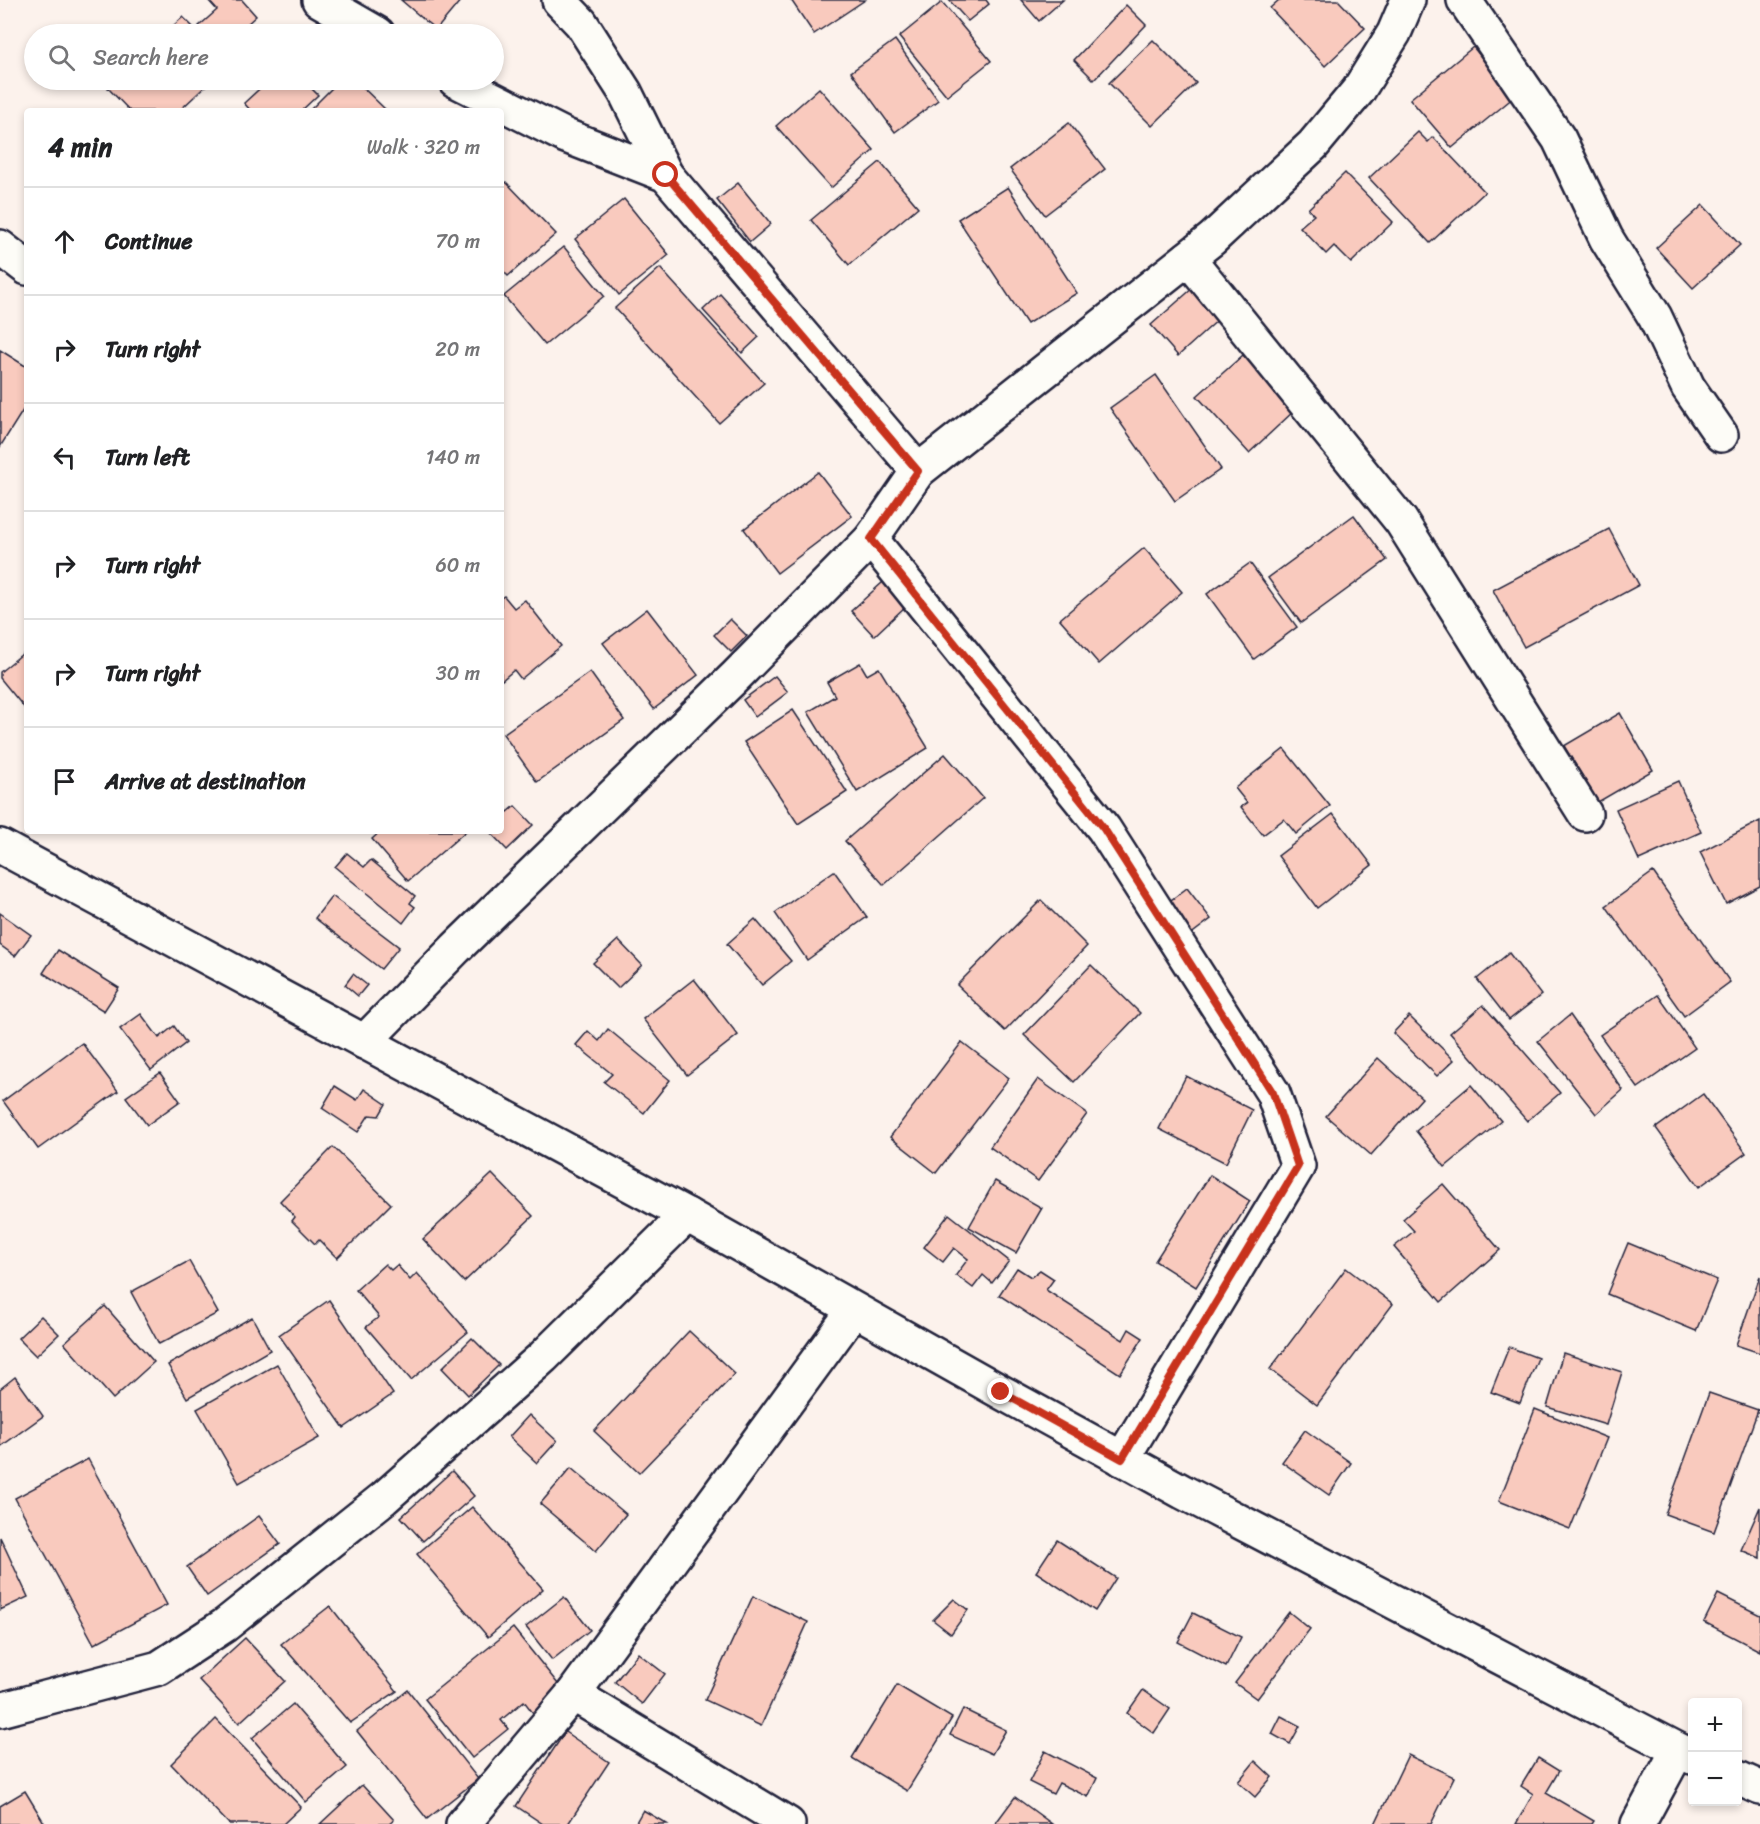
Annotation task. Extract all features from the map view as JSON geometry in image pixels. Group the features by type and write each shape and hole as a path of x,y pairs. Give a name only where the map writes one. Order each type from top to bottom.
{"street":[{"path":"319,0 361,24"},
{"path":"559,0 581,23 625,92 666,175 918,471"},
{"path":"364,1042 456,948 736,676 871,539 918,471 1188,258 1313,145 1358,91 1394,33 1408,0"},
{"path":"1464,0 1559,139 1606,238 1655,317 1688,387 1721,435"},
{"path":"475,90 566,136 666,175"},
{"path":"0,247 24,266"},
{"path":"1188,258 1401,521 1585,814"},
{"path":"871,539 1104,829 1273,1093 1298,1166 1122,1459"},
{"path":"0,846 687,1215 1122,1459 1685,1753 1638,1824"},
{"path":"0,1710 159,1668 225,1624 384,1498 534,1365 687,1215"},
{"path":"463,1824 573,1694 854,1310"},
{"path":"573,1694 788,1824"},
{"path":"1742,1780 1760,1788"}],"building":[{"path":"208,0 242,0 256,16 247,24 201,24 217,10"},
{"path":"401,0 461,0 441,24 429,24"},
{"path":"791,0 865,0 814,34"},
{"path":"949,0 986,0 989,4 968,21"},
{"path":"1021,0 1063,0 1039,21"},
{"path":"1279,0 1338,0 1365,28 1325,66 1270,8"},
{"path":"942,2 991,61 947,96 899,37"},
{"path":"1126,5 1146,25 1094,80 1074,60"},
{"path":"183,17 190,24 175,24"},
{"path":"895,40 938,100 895,132 851,72"},
{"path":"1153,40 1196,83 1152,126 1109,83"},
{"path":"1473,47 1514,97 1452,148 1410,99"},
{"path":"819,88 874,150 831,188 776,126"},
{"path":"110,90 201,90 182,108 127,108"},
{"path":"258,90 313,90 318,95 304,108 248,108 244,103"},
{"path":"330,90 365,90 384,108 312,108"},
{"path":"1069,123 1105,169 1045,215 1010,169"},
{"path":"1418,132 1428,142 1433,137 1485,192 1430,243 1369,178"},
{"path":"880,162 918,207 849,265 811,220"},
{"path":"1345,173 1393,222 1351,263 1334,246 1326,254 1300,227 1314,215 1308,209"},
{"path":"506,182 556,234 508,276 504,272 504,184"},
{"path":"738,183 771,224 750,242 717,200"},
{"path":"1008,187 1077,293 1027,324 958,219"},
{"path":"624,199 669,255 619,295 575,239"},
{"path":"1703,205 1740,245 1693,288 1656,248"},
{"path":"564,247 604,296 545,345 504,296"},
{"path":"660,268 764,383 719,423 615,308"},
{"path":"1194,287 1220,318 1178,356 1151,325"},
{"path":"720,294 759,337 742,353 703,310"},
{"path":"0,350 24,365 24,409 0,447"},
{"path":"1243,355 1294,411 1249,453 1197,396"},
{"path":"1156,375 1221,469 1175,501 1110,408"},
{"path":"818,472 852,516 777,573 744,529"},
{"path":"1354,515 1387,560 1301,623 1268,578"},
{"path":"1609,529 1639,585 1524,647 1493,590"},
{"path":"1144,548 1182,592 1099,664 1060,619"},
{"path":"1250,563 1297,627 1254,659 1207,594"},
{"path":"883,582 906,606 874,636 851,611"},
{"path":"504,596 514,608 525,600 561,646 521,679 514,670 504,678"},
{"path":"647,609 698,675 654,709 603,643"},
{"path":"730,619 747,636 731,652 714,635"},
{"path":"24,652 24,707 0,678 0,672"},
{"path":"860,663 867,675 879,668 928,748 857,792 808,712 835,696 827,682"},
{"path":"590,672 624,720 537,782 504,733"},
{"path":"775,676 788,692 755,717 743,700"},
{"path":"793,710 847,792 798,824 744,742"},
{"path":"1620,713 1653,770 1598,802 1564,746"},
{"path":"1284,749 1330,806 1296,834 1284,819 1263,835 1241,807 1247,803 1235,788"},
{"path":"945,754 983,798 884,885 845,841"},
{"path":"1678,781 1701,832 1639,860 1616,809"},
{"path":"515,806 533,825 507,850 492,834 504,834 504,808 508,812"},
{"path":"1333,814 1372,865 1317,908 1278,856"},
{"path":"1760,821 1760,886 1726,904 1700,852"},
{"path":"378,834 463,834 408,881 372,839"},
{"path":"347,853 364,867 371,860 415,896 410,903 415,907 403,923 335,867"},
{"path":"834,871 867,917 807,960 775,913"},
{"path":"1653,872 1730,982 1684,1016 1606,906"},
{"path":"1187,888 1211,919 1190,935 1167,903"},
{"path":"332,896 399,947 381,969 315,918"},
{"path":"1041,900 1087,946 1005,1031 957,985"},
{"path":"0,913 31,935 15,956 0,945"},
{"path":"755,919 791,961 762,985 727,944"},
{"path":"618,940 642,965 618,988 593,963"},
{"path":"58,950 119,988 104,1011 43,973"},
{"path":"1509,953 1541,995 1509,1020 1477,979"},
{"path":"1091,965 1140,1013 1074,1082 1024,1035"},
{"path":"353,974 367,985 358,996 345,985"},
{"path":"694,979 738,1035 687,1075 643,1019"},
{"path":"1658,995 1695,1048 1638,1088 1600,1035"},
{"path":"1483,1005 1560,1093 1527,1121 1450,1033"},
{"path":"141,1014 159,1038 174,1026 186,1043 151,1070 120,1029"},
{"path":"1570,1015 1623,1090 1596,1114 1538,1041"},
{"path":"1409,1016 1454,1060 1437,1076 1393,1033"},
{"path":"608,1029 670,1080 644,1113 604,1082 612,1074 576,1045 588,1031 599,1041"},
{"path":"962,1042 1009,1078 936,1173 890,1137"},
{"path":"82,1043 118,1091 38,1149 3,1101"},
{"path":"1378,1058 1422,1098 1371,1155 1326,1116"},
{"path":"160,1073 180,1101 147,1125 126,1097"},
{"path":"1186,1076 1252,1110 1226,1163 1159,1129"},
{"path":"1038,1079 1087,1114 1038,1181 990,1147"},
{"path":"1471,1085 1501,1121 1445,1167 1416,1131"},
{"path":"335,1086 357,1100 364,1089 386,1104 379,1116 369,1115 358,1132 322,1108"},
{"path":"1703,1094 1746,1153 1699,1187 1656,1128"},
{"path":"333,1147 391,1204 337,1258 319,1240 315,1244 292,1221 295,1217 280,1201"},
{"path":"492,1174 533,1216 464,1282 423,1239"},
{"path":"1210,1175 1250,1201 1196,1287 1155,1261"},
{"path":"995,1181 1042,1208 1016,1253 969,1227"},
{"path":"1443,1184 1500,1250 1441,1302 1394,1247 1414,1231 1403,1219"},
{"path":"949,1214 1009,1261 992,1283 983,1275 973,1288 956,1275 968,1259 954,1248 943,1262 924,1247"},
{"path":"1628,1243 1717,1280 1696,1331 1607,1294"},
{"path":"189,1261 218,1313 159,1344 131,1292"},
{"path":"385,1264 391,1270 397,1265 410,1280 417,1273 468,1332 411,1380 366,1327 379,1317 356,1290"},
{"path":"1017,1268 1031,1277 1040,1270 1054,1279 1046,1290 1123,1340 1129,1329 1143,1338 1120,1374 999,1295"},
{"path":"1346,1268 1393,1304 1317,1405 1270,1369"},
{"path":"1760,1276 1760,1353 1736,1345"},
{"path":"329,1300 393,1394 344,1428 279,1335"},
{"path":"105,1306 154,1362 113,1399 64,1343"},
{"path":"41,1316 59,1334 36,1356 18,1338"},
{"path":"252,1317 270,1350 187,1398 168,1365"},
{"path":"689,1331 735,1374 639,1473 594,1431"},
{"path":"472,1338 499,1365 468,1395 442,1368"},
{"path":"1509,1347 1538,1358 1520,1403 1491,1392"},
{"path":"1563,1353 1622,1372 1606,1425 1547,1407"},
{"path":"277,1364 319,1438 239,1483 197,1409"},
{"path":"15,1377 43,1416 0,1447 0,1389"},
{"path":"1709,1393 1758,1410 1714,1532 1665,1514"},
{"path":"1535,1409 1607,1438 1570,1529 1499,1501"},
{"path":"529,1415 557,1441 537,1463 509,1437"},
{"path":"1305,1430 1351,1463 1329,1495 1282,1462"},
{"path":"88,1459 167,1605 94,1644 15,1498"},
{"path":"571,1468 626,1514 596,1551 540,1504"},
{"path":"452,1471 474,1496 423,1541 401,1517"},
{"path":"472,1507 543,1589 488,1637 417,1554"},
{"path":"1760,1507 1760,1558 1741,1550"},
{"path":"259,1516 280,1544 207,1596 187,1567"},
{"path":"0,1537 28,1597 0,1610"},
{"path":"1057,1540 1116,1578 1095,1611 1036,1572"},
{"path":"1718,1594 1760,1615 1760,1651 1704,1622"},
{"path":"753,1596 808,1622 761,1726 705,1700"},
{"path":"564,1597 590,1630 552,1660 526,1627"},
{"path":"954,1599 968,1610 951,1634 933,1620"},
{"path":"330,1606 397,1691 350,1723 281,1644"},
{"path":"1289,1612 1310,1629 1257,1699 1235,1683"},
{"path":"1193,1613 1241,1637 1226,1667 1178,1642"},
{"path":"513,1628 562,1689 533,1713 524,1701 501,1720 508,1729 472,1758 425,1699"},
{"path":"245,1638 285,1681 239,1723 199,1680"},
{"path":"638,1653 665,1674 642,1704 615,1682"},
{"path":"897,1685 952,1718 907,1791 852,1758"},
{"path":"408,1690 478,1779 427,1819 357,1731"},
{"path":"1143,1690 1170,1709 1154,1733 1127,1713"},
{"path":"293,1704 347,1767 306,1802 252,1738"},
{"path":"963,1709 1006,1730 992,1754 950,1735"},
{"path":"1281,1716 1300,1726 1290,1744 1272,1734"},
{"path":"216,1719 301,1807 283,1824 229,1824 171,1764"},
{"path":"565,1732 609,1762 568,1824 543,1824 516,1806"},
{"path":"1045,1751 1097,1778 1088,1797 1059,1783 1053,1794 1029,1782"},
{"path":"1408,1755 1454,1777 1431,1824 1375,1824"},
{"path":"1538,1758 1559,1771 1546,1793 1594,1821 1592,1824 1516,1824 1533,1794 1521,1786"},
{"path":"1255,1761 1272,1777 1255,1797 1238,1782"},
{"path":"362,1785 394,1820 389,1824 320,1824"},
{"path":"25,1791 45,1824 0,1824 0,1806"},
{"path":"1015,1797 1052,1824 995,1824"},
{"path":"643,1810 667,1824 635,1824"}],"route":[{"path":"666,175 918,471 871,539 1104,829 1273,1093 1298,1166 1122,1459 1001,1392"}]}
